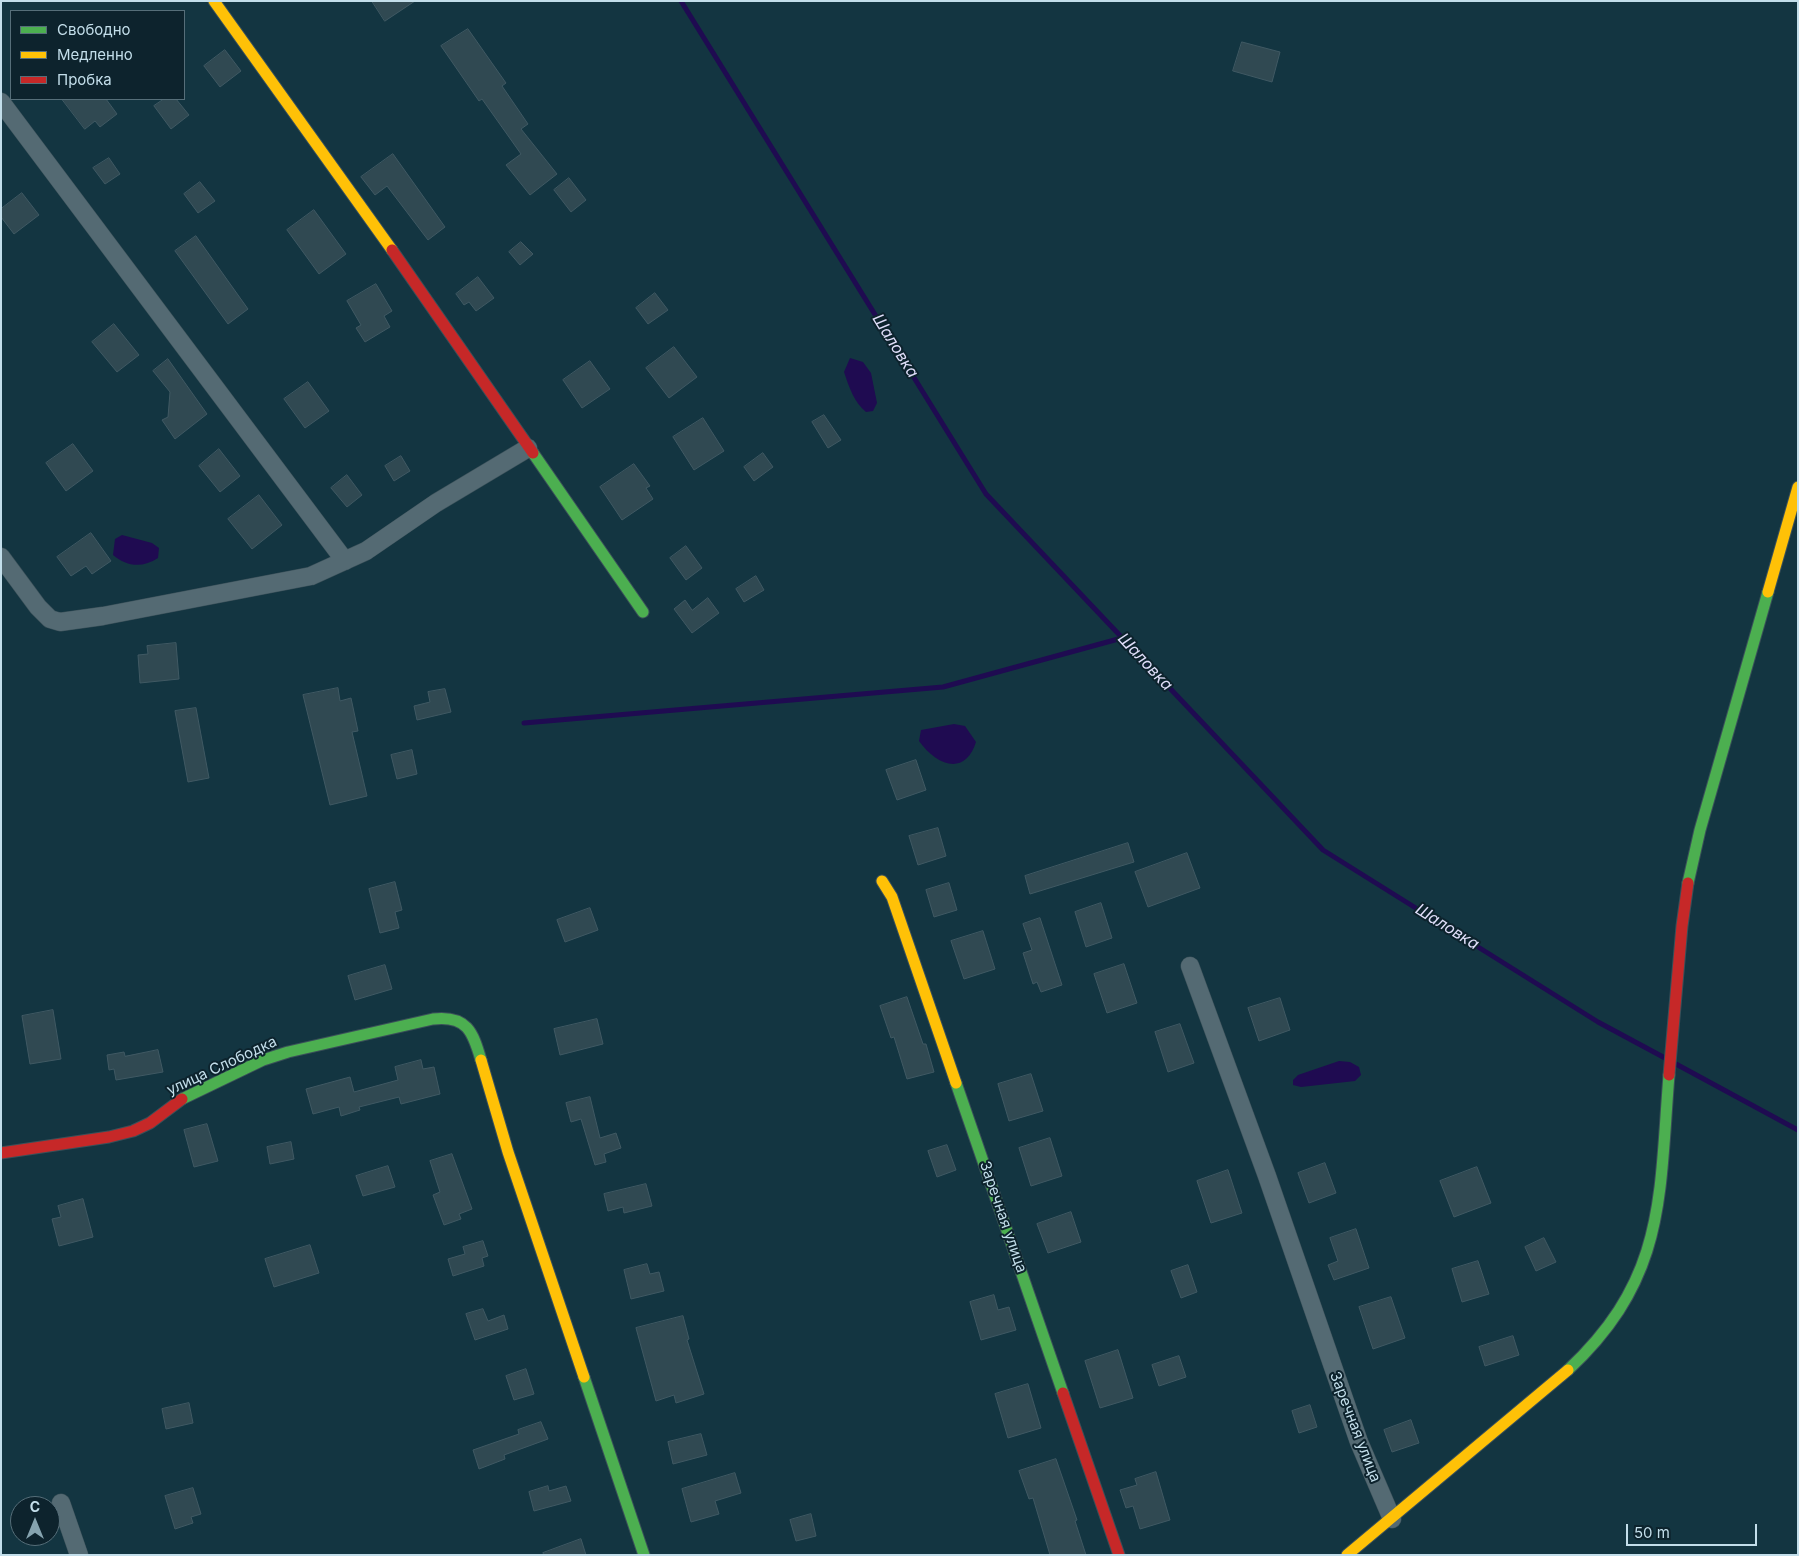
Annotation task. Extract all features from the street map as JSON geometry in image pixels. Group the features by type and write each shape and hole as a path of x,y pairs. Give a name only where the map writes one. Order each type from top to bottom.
{"street":[{"path":"214,1 415,284 643,612"},
{"path":"1,102 345,561"},
{"path":"1,557 38,607 50,619 60,622 103,616 312,576 366,551 436,502 528,448"},
{"path":"1347,1555 1560,1377 1600,1336 1622,1309 1650,1244 1658,1210 1682,926 1689,876 1700,830 1798,487"},
{"name":"Заречная улица","path":"882,881 892,897 899,916 1119,1555"},
{"name":"Заречная улица","path":"1190,966 1267,1176 1358,1442 1392,1519"},
{"name":"улица Слободка","path":"1,1153 109,1137 133,1131 150,1123 159,1114 182,1098 263,1060 288,1052 424,1020 444,1017 460,1020 469,1028 475,1040 508,1152 644,1555"},
{"path":"61,1503 79,1555"}],"shaded area":[{"path":"850,358 863,362 871,373 877,403 873,411 866,412 855,399 850,389 844,372"},
{"path":"122,535 152,543 159,548 158,558 141,565 129,564 118,559 113,555 115,539"},
{"path":"954,724 965,726 976,742 965,760 950,764 934,756 919,741 921,730"},
{"path":"1339,1061 1350,1062 1359,1067 1361,1075 1355,1081 1301,1087 1293,1085 1293,1080 1298,1075"}],"building":[{"path":"372,1 415,1 385,21"},
{"path":"468,29 506,83 502,86 528,124 521,129 557,174 530,195 506,165 521,154 482,99 479,101 441,46"},
{"path":"1242,42 1280,52 1272,82 1233,71"},
{"path":"225,50 241,71 220,87 204,66"},
{"path":"63,100 107,100 117,114 100,127 95,121 85,129"},
{"path":"163,100 177,100 189,115 171,129 154,106"},
{"path":"393,154 445,227 428,240 387,186 375,195 361,177"},
{"path":"109,158 120,174 105,184 93,168"},
{"path":"569,178 586,200 571,212 554,190"},
{"path":"200,182 215,201 198,213 184,194"},
{"path":"22,193 39,215 14,234 1,217 1,209"},
{"path":"314,210 346,254 319,274 287,230"},
{"path":"196,236 248,309 228,324 175,251"},
{"path":"521,242 533,254 520,265 509,252"},
{"path":"478,277 494,298 476,311 469,302 464,305 456,294"},
{"path":"376,284 392,311 384,316 390,327 365,342 356,328 361,325 347,301"},
{"path":"655,293 668,310 648,324 636,308"},
{"path":"114,324 139,355 117,372 92,342"},
{"path":"674,347 697,377 669,398 646,368"},
{"path":"168,359 207,414 175,439 162,420 168,417 170,392 153,371"},
{"path":"590,361 610,389 582,408 563,380"},
{"path":"308,382 329,411 305,428 284,399"},
{"path":"824,415 841,440 828,448 812,422"},
{"path":"703,418 724,451 694,470 673,437"},
{"path":"73,444 93,471 66,491 46,463"},
{"path":"219,449 240,476 220,492 199,466"},
{"path":"763,453 773,467 754,481 744,467"},
{"path":"401,456 410,471 394,481 385,466"},
{"path":"634,464 650,486 646,488 653,499 622,520 600,487"},
{"path":"347,475 362,495 347,507 331,488"},
{"path":"259,495 282,525 252,549 228,519"},
{"path":"91,533 111,561 92,574 86,566 71,576 57,557"},
{"path":"686,546 702,568 686,580 670,558"},
{"path":"756,576 764,590 744,602 736,589"},
{"path":"708,598 719,613 692,633 674,609 685,600 692,610"},
{"path":"176,643 179,679 140,683 138,655 148,654 147,646"},
{"path":"338,688 340,701 351,698 358,731 352,732 367,796 330,805 303,695"},
{"path":"445,689 451,712 417,720 414,706 430,702 428,692"},
{"path":"196,708 209,778 188,782 175,711"},
{"path":"412,750 417,774 397,779 391,755"},
{"path":"916,760 926,790 897,800 886,770"},
{"path":"938,828 946,856 918,865 909,836"},
{"path":"1128,843 1134,862 1030,894 1025,876"},
{"path":"1187,853 1200,888 1148,907 1135,872"},
{"path":"395,882 402,910 395,912 399,928 380,933 369,889"},
{"path":"949,883 957,910 934,917 926,890"},
{"path":"1101,903 1112,938 1086,947 1075,912"},
{"path":"590,908 598,930 565,942 557,920"},
{"path":"1040,918 1062,985 1041,992 1037,982 1033,984 1023,953 1032,950 1023,924"},
{"path":"983,931 995,969 964,979 951,941"},
{"path":"1124,964 1137,1003 1107,1013 1094,974"},
{"path":"385,965 392,989 355,1000 348,976"},
{"path":"907,997 923,1044 926,1044 934,1072 907,1079 894,1037 891,1038 880,1006"},
{"path":"1280,998 1290,1030 1259,1041 1248,1008"},
{"path":"53,1010 61,1059 30,1064 22,1016"},
{"path":"597,1019 603,1044 560,1055 554,1029"},
{"path":"1180,1024 1194,1063 1168,1072 1155,1032"},
{"path":"158,1050 163,1072 116,1080 114,1069 109,1070 107,1055 124,1052 125,1056"},
{"path":"421,1060 423,1069 434,1067 440,1094 401,1104 399,1097 359,1107 360,1110 341,1116 339,1107 313,1114 306,1089 350,1077 354,1092 398,1080 395,1067"},
{"path":"1031,1074 1043,1111 1009,1121 998,1084"},
{"path":"590,1097 600,1138 616,1133 621,1148 604,1154 606,1162 595,1165 581,1119 571,1122 566,1103"},
{"path":"207,1124 218,1161 194,1167 184,1130"},
{"path":"1050,1138 1062,1176 1031,1186 1019,1148"},
{"path":"291,1142 294,1159 270,1164 267,1147"},
{"path":"947,1145 956,1170 937,1177 928,1151"},
{"path":"452,1154 472,1209 459,1214 461,1219 444,1225 433,1195 440,1192 430,1161"},
{"path":"1325,1163 1336,1193 1309,1203 1298,1173"},
{"path":"388,1166 395,1187 363,1196 356,1176"},
{"path":"1477,1167 1491,1203 1454,1217 1440,1181"},
{"path":"1228,1170 1242,1213 1211,1223 1197,1181"},
{"path":"646,1184 652,1206 624,1213 623,1207 608,1211 604,1194"},
{"path":"83,1199 93,1237 59,1246 52,1219 61,1217 58,1206"},
{"path":"1071,1212 1081,1242 1048,1253 1037,1224"},
{"path":"1356,1229 1369,1268 1334,1280 1328,1265 1338,1261 1330,1238"},
{"path":"1544,1238 1556,1262 1536,1271 1525,1247"},
{"path":"483,1241 488,1256 482,1258 484,1266 453,1276 448,1259 465,1254 463,1247"},
{"path":"310,1245 319,1273 274,1287 265,1259"},
{"path":"1478,1261 1489,1294 1462,1302 1452,1269"},
{"path":"647,1264 650,1274 659,1272 664,1291 631,1299 624,1270"},
{"path":"1188,1265 1197,1292 1181,1298 1171,1271"},
{"path":"994,1295 998,1310 1009,1307 1016,1330 981,1340 970,1302"},
{"path":"1391,1297 1405,1338 1373,1349 1359,1307"},
{"path":"483,1309 488,1321 504,1315 508,1329 475,1340 466,1314"},
{"path":"683,1316 689,1339 687,1340 704,1394 676,1403 674,1395 656,1401 636,1328"},
{"path":"1513,1336 1519,1355 1485,1366 1479,1347"},
{"path":"1118,1350 1133,1398 1100,1408 1085,1361"},
{"path":"1179,1356 1186,1377 1159,1386 1152,1365"},
{"path":"526,1369 534,1394 514,1400 506,1376"},
{"path":"1028,1384 1041,1428 1008,1438 995,1394"},
{"path":"189,1403 193,1423 166,1429 162,1409"},
{"path":"1310,1405 1317,1427 1299,1433 1292,1411"},
{"path":"1411,1420 1419,1443 1392,1452 1384,1430"},
{"path":"541,1422 548,1439 504,1455 505,1459 479,1469 473,1450 519,1434 518,1430"},
{"path":"701,1434 707,1455 673,1464 668,1442"},
{"path":"1056,1459 1077,1520 1075,1521 1086,1555 1050,1555 1033,1498 1029,1499 1019,1471"},
{"path":"1156,1472 1170,1520 1140,1529 1133,1506 1126,1508 1120,1490 1137,1485 1135,1479"},
{"path":"735,1473 741,1493 715,1501 719,1514 691,1522 682,1489"},
{"path":"548,1486 549,1491 566,1486 571,1501 534,1511 529,1492"},
{"path":"193,1488 201,1514 191,1517 193,1523 175,1529 165,1496"},
{"path":"811,1514 816,1536 796,1541 790,1520"},
{"path":"581,1539 586,1555 544,1555 543,1553"}],"waterway":[{"name":"Шаловка","path":"681,1 986,494 1323,850 1598,1022 1665,1058"},
{"path":"524,723 943,687 1122,638"},
{"name":"Шаловка","path":"1676,1064 1798,1130"}],"traffic: fast":[{"path":"533,453 643,612"},
{"path":"1688,883 1700,830 1768,592"},
{"path":"182,1099 263,1060 288,1052 433,1019 444,1018 454,1020 467,1028 475,1041 481,1060"},
{"path":"1568,1370 1600,1336 1624,1303 1640,1269 1652,1234 1663,1160 1669,1075"},
{"path":"956,1083 1063,1393"},
{"path":"584,1377 644,1555"}],"traffic: slow":[{"path":"214,1 392,250"},
{"path":"1768,592 1798,487"},
{"path":"882,881 892,897 956,1083"},
{"path":"481,1060 508,1152 584,1377"},
{"path":"1347,1555 1568,1370"}],"traffic: jam":[{"path":"392,250 533,453"},
{"path":"1669,1075 1682,926 1688,883"},
{"path":"1,1153 109,1137 133,1131 150,1123 182,1099"},
{"path":"1063,1393 1119,1555"}]}
